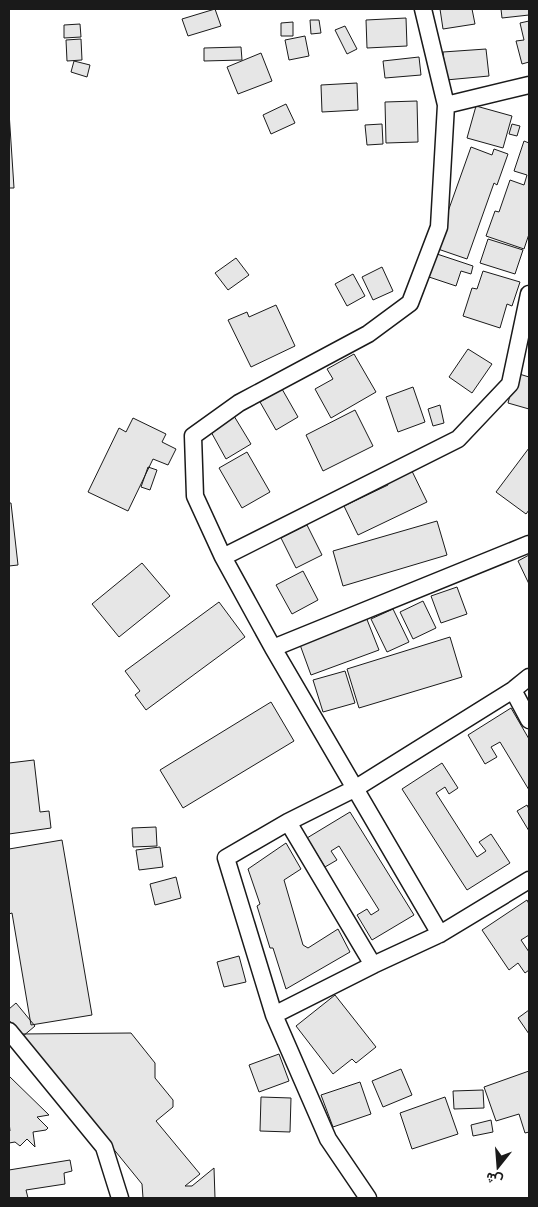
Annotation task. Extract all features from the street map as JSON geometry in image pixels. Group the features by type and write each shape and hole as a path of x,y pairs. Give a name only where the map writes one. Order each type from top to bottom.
{"street":[{"path":"423,9 446,105 439,228 410,303 368,334 239,403 193,436 196,496 223,557 273,648 440,934"},
{"path":"446,105 529,85"},
{"path":"223,557 458,439 510,384 529,294"},
{"path":"273,648 529,544"},
{"path":"368,1198 328,1139 274,1015 226,858 288,822 356,788 513,690 529,677"},
{"path":"513,690 529,720"},
{"path":"288,822 374,965"},
{"path":"274,1015 440,934 529,880"},
{"path":"9,1032 104,1147 120,1198"}],"building":[{"path":"215,9 221,26 188,36 182,19"},
{"path":"440,9 472,9 475,24 443,29"},
{"path":"501,9 529,9 529,15 502,18"},
{"path":"406,18 407,46 367,48 366,20"},
{"path":"310,20 319,20 321,33 311,34"},
{"path":"529,21 529,62 522,64 516,41 524,40 520,23"},
{"path":"293,22 293,36 281,36 281,23"},
{"path":"80,24 81,37 64,38 64,25"},
{"path":"345,26 357,49 347,54 335,30"},
{"path":"305,36 309,56 289,60 285,40"},
{"path":"81,39 82,60 67,61 66,40"},
{"path":"241,47 242,60 204,61 204,48"},
{"path":"486,49 489,76 446,80 443,52"},
{"path":"261,53 272,81 238,94 227,67"},
{"path":"419,57 421,75 385,78 383,61"},
{"path":"74,61 90,65 87,77 71,72"},
{"path":"357,83 358,110 322,112 321,85"},
{"path":"417,101 418,142 386,143 385,102"},
{"path":"286,104 295,123 271,134 263,115"},
{"path":"476,106 512,116 503,148 467,138"},
{"path":"9,112 14,188 9,188"},
{"path":"382,124 383,144 367,145 365,125"},
{"path":"512,124 520,126 517,136 509,134"},
{"path":"524,141 529,143 529,234 524,249 486,236 495,211 499,212 510,180 524,185 527,175 514,171"},
{"path":"471,147 492,155 494,149 508,154 497,185 494,183 467,259 435,248"},
{"path":"488,239 523,250 515,274 480,263"},
{"path":"431,252 473,266 471,274 461,271 456,286 423,275"},
{"path":"236,258 249,275 228,290 215,273"},
{"path":"382,267 393,291 373,300 362,277"},
{"path":"483,271 520,282 512,306 507,304 500,328 463,316 472,288 477,289"},
{"path":"353,274 365,296 347,306 335,284"},
{"path":"276,305 295,346 251,367 228,320 247,312 249,317"},
{"path":"468,349 492,364 472,393 449,377"},
{"path":"354,354 376,392 331,418 315,389 333,379 327,369"},
{"path":"516,373 529,377 529,409 508,403"},
{"path":"413,387 425,422 398,432 386,397"},
{"path":"282,389 298,417 276,430 260,402"},
{"path":"440,405 444,423 433,426 428,409"},
{"path":"355,410 373,446 323,471 306,435"},
{"path":"234,416 251,444 226,459 210,430"},
{"path":"133,418 166,434 162,442 176,449 168,465 153,459 128,511 88,492 119,428 126,432"},
{"path":"529,448 529,510 526,514 496,492"},
{"path":"247,452 270,492 242,508 219,468"},
{"path":"148,467 157,470 150,490 141,487"},
{"path":"410,467 427,502 358,535 344,506 388,485 385,479"},
{"path":"9,503 11,503 18,565 9,566"},
{"path":"437,521 447,555 343,586 333,551"},
{"path":"307,525 322,555 296,568 281,538"},
{"path":"529,555 529,584 518,561"},
{"path":"142,563 170,596 119,637 92,604"},
{"path":"303,571 318,600 292,614 276,585"},
{"path":"457,587 467,614 441,623 431,596"},
{"path":"423,601 436,628 413,639 400,612"},
{"path":"219,602 245,637 146,710 135,695 140,691 125,671"},
{"path":"393,609 409,642 387,652 371,619"},
{"path":"366,617 379,650 311,675 299,642"},
{"path":"450,637 462,677 359,708 347,669"},
{"path":"345,671 355,703 323,712 313,680"},
{"path":"271,702 294,741 183,808 160,770"},
{"path":"511,708 529,739 529,790 500,742 491,747 497,757 485,764 468,735"},
{"path":"34,760 40,812 49,811 51,828 9,834 9,763"},
{"path":"442,763 458,788 449,794 445,787 436,793 477,857 486,851 479,842 491,834 510,863 467,890 402,789"},
{"path":"527,805 529,809 529,831 517,811"},
{"path":"350,812 414,915 372,940 357,915 367,909 371,915 379,910 339,846 331,851 337,860 325,867 307,838"},
{"path":"156,827 157,846 133,847 132,828"},
{"path":"62,840 92,1015 31,1025 12,913 9,914 9,849"},
{"path":"286,843 301,869 284,880 303,945 308,948 338,929 350,952 286,989 273,948 270,948 257,906 260,904 248,869"},
{"path":"160,847 163,867 139,870 136,850"},
{"path":"176,877 181,898 155,905 150,884"},
{"path":"527,900 529,904 529,935 521,940 529,952 529,970 525,973 518,963 509,970 482,930"},
{"path":"239,956 246,982 224,987 217,962"},
{"path":"335,995 376,1047 356,1063 352,1059 333,1074 296,1026"},
{"path":"16,1003 35,1026 22,1037 9,1020 9,1009"},
{"path":"529,1010 529,1034 518,1018"},
{"path":"131,1033 155,1063 155,1078 173,1100 173,1107 156,1121 200,1174 185,1186 192,1186 214,1168 215,1198 143,1198 142,1184 20,1034"},
{"path":"279,1054 289,1081 259,1092 249,1065"},
{"path":"401,1069 412,1095 383,1107 372,1081"},
{"path":"529,1071 529,1132 525,1133 519,1114 496,1121 484,1087"},
{"path":"9,1076 49,1115 37,1117 48,1128 33,1132 35,1147 27,1139 20,1146 15,1142 9,1143"},
{"path":"360,1082 371,1114 333,1127 321,1095"},
{"path":"483,1090 484,1108 454,1109 453,1091"},
{"path":"261,1097 291,1098 290,1132 260,1131"},
{"path":"445,1097 458,1134 412,1149 400,1113"},
{"path":"491,1120 493,1132 473,1136 471,1125"},
{"path":"70,1160 72,1171 64,1173 65,1184 26,1190 28,1198 9,1198 9,1170"}]}
